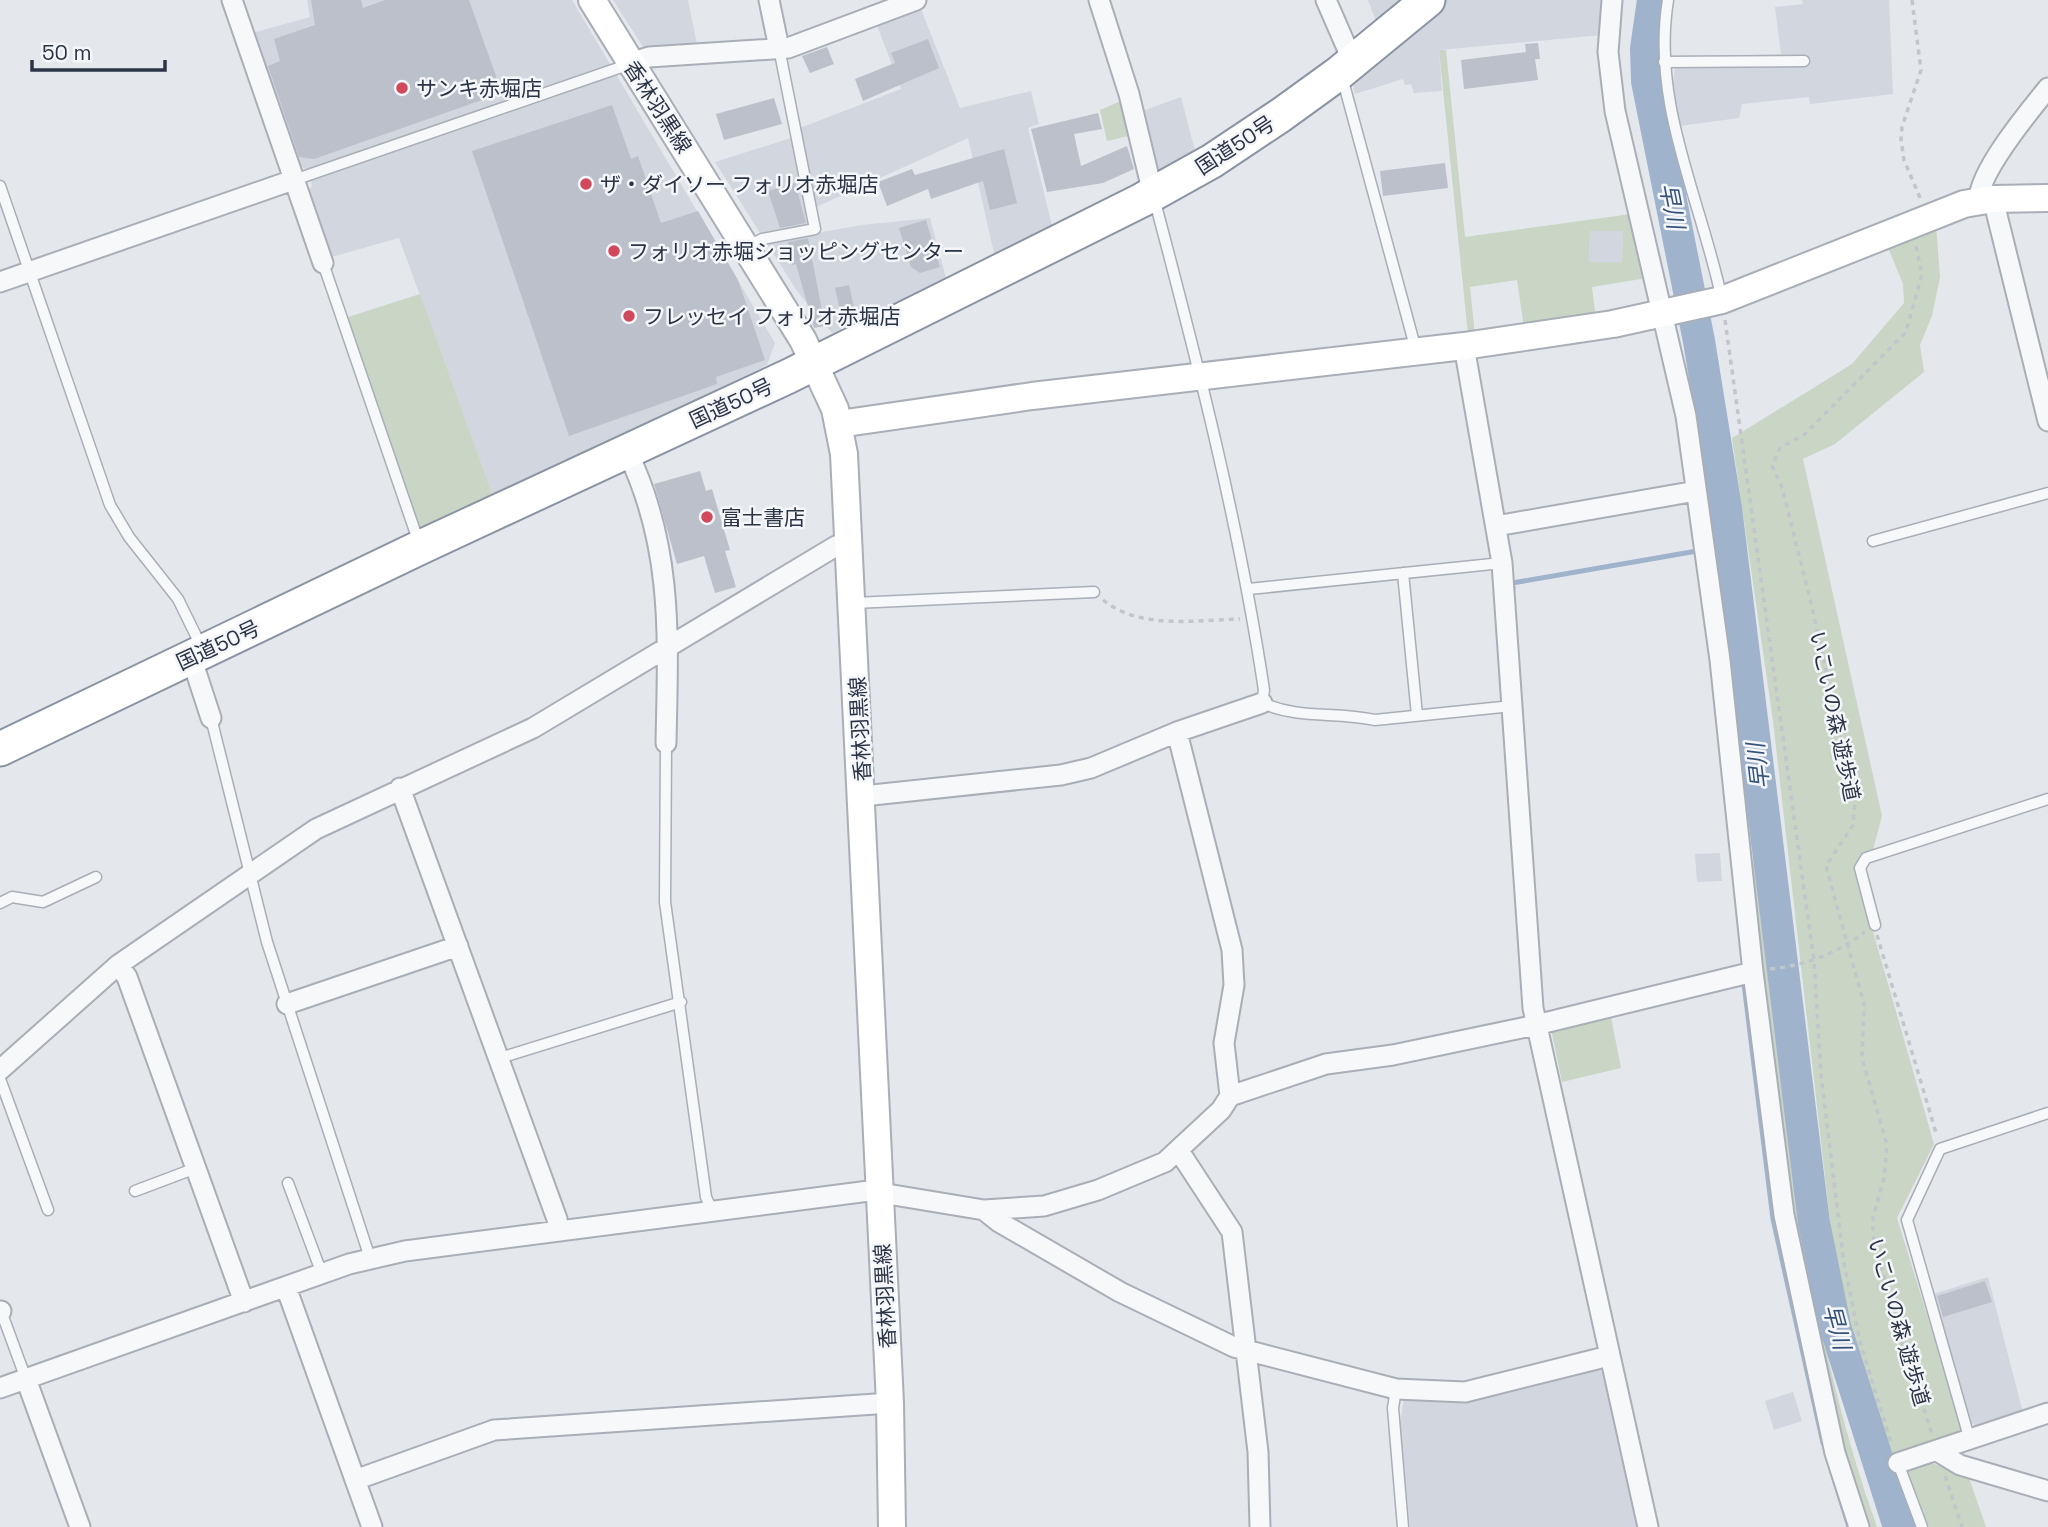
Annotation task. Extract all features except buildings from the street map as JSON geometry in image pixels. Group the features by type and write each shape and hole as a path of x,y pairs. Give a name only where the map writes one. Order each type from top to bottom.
{"highway":[{"name":"国道50号","path":"0,749 421,547 815,363 1153,194 1222,154 1346,67 1428,0"}],"main road":[{"name":"香林羽黒線","path":"592,0 747,247 815,363 839,424 851,542 854,603 890,1403 892,1527"},
{"path":"839,424 1464,346 1665,313 1717,301 1986,200 2045,194"}],"street":[{"path":"232,0 323,263"},
{"path":"769,0 779,48"},
{"path":"630,63 649,57 779,48 916,0"},
{"path":"1099,0 1129,94 1153,194"},
{"path":"1326,0 1346,67"},
{"path":"1612,0 1608,52 1615,111 1665,313 1686,416 1720,660 1789,1243 1835,1453 1859,1527"},
{"path":"2048,88 1994,163 1980,188 1986,200 2048,421"},
{"path":"0,282 293,180"},
{"path":"1464,346 1502,563 1536,1025 1648,1527"},
{"path":"627,451 637,472 662,552 668,647 666,743"},
{"path":"1496,526 1696,491"},
{"path":"0,1070 118,965 331,820 533,728 836,546 851,542"},
{"path":"197,654 211,718"},
{"path":"863,796 1061,775 1091,768 1177,732 1262,703"},
{"path":"1177,732 1234,960 1234,985 1224,1043 1230,1096"},
{"path":"400,788 500,1058 557,1219 558,1230"},
{"path":"287,1004 458,946"},
{"path":"118,965 127,977 244,1302"},
{"path":"0,1388 370,1258 558,1230 880,1192 984,1210 1044,1206 1146,1172 1179,1151 1221,1110 1230,1096 1326,1064 1393,1055 1536,1025 1756,972"},
{"path":"1179,1151 1232,1232 1258,1452 1259,1527"},
{"path":"984,1210 999,1222 1120,1292 1247,1352 1395,1389 1465,1392 1609,1356"},
{"path":"286,1287 372,1527"},
{"path":"26,1379 80,1527"},
{"path":"355,1480 495,1430 890,1403"},
{"path":"1898,1463 1935,1444 1969,1437 2048,1413"},
{"path":"1935,1444 1960,1465 2048,1492"}],"lane":[{"path":"1668,0 1664,62 1668,103 1717,301"},
{"path":"747,247 762,239 815,229 779,48"},
{"path":"1664,62 1804,61"},
{"path":"293,180 630,63"},
{"path":"1346,67 1352,108 1416,350"},
{"path":"0,186 110,505 130,537 178,599 197,654"},
{"path":"1153,194 1249,589 1264,690 1262,703 1285,714 1355,716 1375,720 1512,706"},
{"path":"323,263 421,547"},
{"path":"1873,541 2048,493"},
{"path":"1249,589 1502,563"},
{"path":"1403,573 1417,715"},
{"path":"854,603 1094,593"},
{"path":"211,718 267,942 370,1258"},
{"path":"666,743 665,902 706,1197 712,1211"},
{"path":"1875,925 1860,867 1866,858 2048,799"},
{"path":"0,903 12,897 43,902 96,877"},
{"path":"500,1058 681,1002"},
{"path":"0,1079 48,1210"},
{"path":"1969,1437 1907,1220 1940,1149 2048,1113"},
{"path":"135,1191 196,1168"},
{"path":"288,1183 322,1274"},
{"path":"0,1311 26,1379"},
{"path":"1395,1389 1393,1408 1403,1527"},
{"path":"1898,1463 1922,1527"}],"path":[{"path":"1912,0 1921,70 1902,127 1901,139 1904,160 1916,185"},
{"name":"いこいの森 遊歩道","path":"1916,246 1922,274 1906,332 1813,426 1780,448 1772,466 1782,487 1811,603 1855,804 1853,825 1826,866 1864,1004 1863,1058 1887,1144 1884,1179 1873,1217 1873,1235 1898,1330 1935,1444"},
{"path":"1717,301 1814,961 1821,1075 1849,1293 1860,1342 1898,1463"},
{"path":"1094,593 1127,616 1181,621 1253,618"},
{"path":"1756,972 1804,965 1847,945 1875,925 1940,1149"},
{"path":"1944,1471 1962,1527"}],"shaded area":[{"path":"307,0 572,0 775,343 767,365 493,496 399,238 328,258 306,198 312,185 308,170 291,161 249,34 310,17"},
{"path":"613,0 688,0 698,49 645,50"},
{"path":"1368,0 1402,0 1376,21"},
{"path":"1446,0 1607,0 1602,35 1439,50 1442,91 1414,93 1411,84 1405,85 1403,79 1355,94 1351,76"},
{"path":"1802,0 1889,0 1893,94 1810,104 1809,97 1742,104 1739,118 1680,126 1672,92 1676,58 1781,54 1775,7 1803,4"},
{"path":"919,4 960,108 1031,91 1039,124 1028,128 1053,230 995,258 968,138 814,208 800,128 901,89 875,20"},
{"path":"1181,97 1195,151 1158,172 1140,112"},
{"path":"794,137 811,227 762,236 715,162"},
{"path":"930,218 947,282 832,333 797,291 766,242 862,225"},
{"path":"1590,230 1623,231 1622,264 1589,263"},
{"path":"1720,853 1722,881 1697,882 1695,854"},
{"path":"1988,1277 2023,1413 1976,1426 1970,1422 1933,1294"},
{"path":"1595,1368 1604,1372 1640,1527 1410,1527 1400,1424 1404,1398"},
{"path":"1793,1392 1802,1421 1774,1430 1765,1401"}],"green space":[{"path":"1439,50 1446,50 1465,237 1631,214 1647,278 1592,287 1596,318 1524,328 1517,280 1470,287 1475,335 1468,335","holes":["1590,231 1623,231 1622,263 1589,262"]},
{"path":"1123,100 1132,135 1107,141 1100,110"},
{"path":"1936,224 1940,277 1932,316 1920,345 1924,372 1835,444 1803,459 1882,816 1873,850 1862,855 1854,865 1934,1144 1897,1218 1962,1428 1959,1433 1892,1459 1856,1345 1831,1229 1773,721 1732,438 1852,364 1904,303 1903,284 1887,245"},
{"path":"420,294 493,496 420,529 345,318"},
{"path":"1754,863 1785,1115 1812,1282 1851,1446 1877,1527 1864,1527 1838,1442 1787,1211 1745,864"},
{"path":"1611,1017 1621,1068 1562,1082 1551,1029"},
{"path":"1928,1462 1968,1475 1986,1527 1929,1527 1905,1466"}],"waterway":[{"name":"早川","path":"1653,0 1646,49 1647,81 1699,341 1726,508 1814,1223 1835,1326 1899,1527"},
{"path":"1716,510 1726,508"},
{"path":"1513,588 1512,583 1697,551"},
{"path":"1744,984 1773,1219 1823,1443"},
{"path":"1832,1472 1849,1527"}],"place":[{"name":"サンキ赤堀店","path":"402,88"},
{"name":"ザ・ダイソー フォリオ赤堀店","path":"586,184"},
{"name":"フォリオ赤堀ショッピングセンター","path":"614,251"},
{"name":"フレッセイ フォリオ赤堀店","path":"629,316"},
{"name":"富士書店","path":"707,517"}]}
